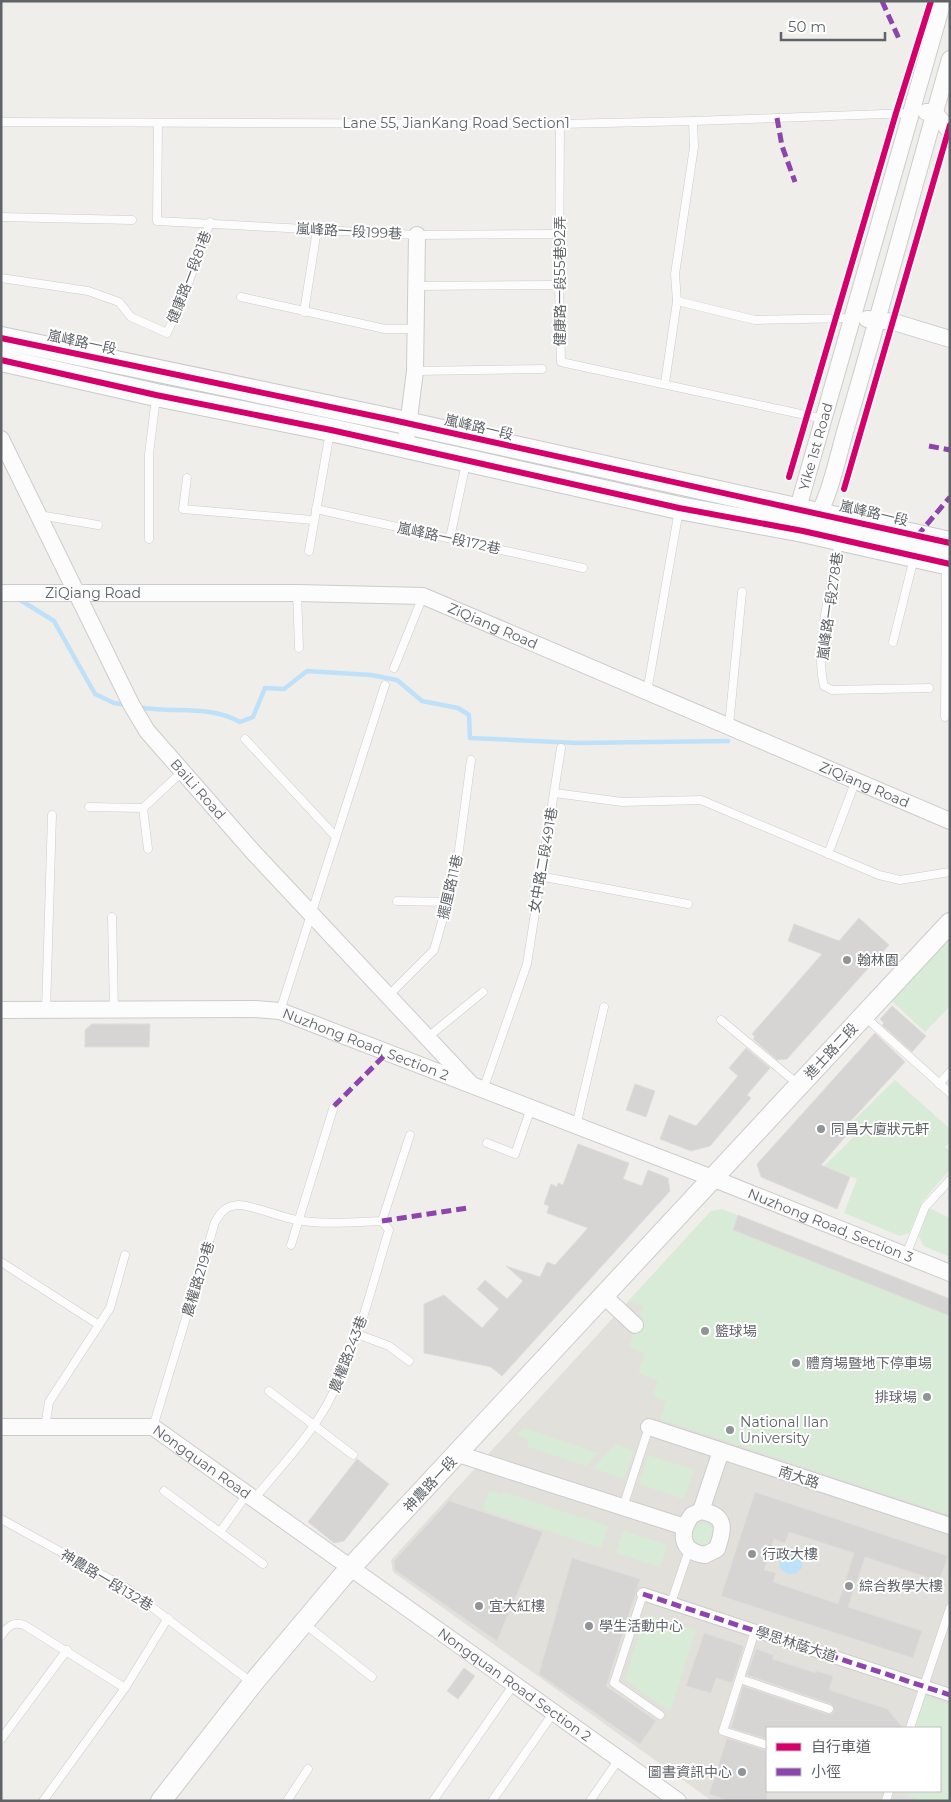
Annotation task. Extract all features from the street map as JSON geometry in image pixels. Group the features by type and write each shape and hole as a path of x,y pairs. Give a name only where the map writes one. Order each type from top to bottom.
{"main road":[{"name":"嵐峰路一段","path":"1,338 798,508 948,557"},
{"path":"1,360 156,395 331,430 679,508 803,531 914,556 948,557"}],"street":[{"name":"Yike 1st Road","path":"803,531 798,508 854,318 943,1"},
{"name":"Yike 1st Road","path":"803,531 820,514 878,319 950,59"},
{"path":"911,113 934,112 950,131"},
{"name":"嵐峰路一段199巷","path":"404,447 409,424 415,371 417,235"},
{"path":"854,318 894,322 950,339"},
{"name":"BaiLi Road","path":"1,440 78,594 130,704 147,731 311,915 478,1088"},
{"name":"ZiQiang Road","path":"1,593 297,593 423,596 729,725 950,821"},
{"name":"進士路二段","path":"712,1178 950,923"},
{"name":"Nuzhong Road, Section 2","path":"1,1010 280,1011 712,1178"},
{"name":"Nuzhong Road, Section 3","path":"712,1178 950,1273"},
{"name":"神農路一段","path":"161,1801 253,1683 352,1567 712,1178"},
{"path":"604,1296 635,1324"},
{"name":"Nongquan Road","path":"1,1427 153,1427 352,1567"},
{"name":"南大路","path":"649,1427 950,1526"},
{"path":"701,1511 721,1451"},
{"path":"458,1454 685,1527"},
{"path":"701,1511 710,1512 718,1517 722,1524 723,1532 717,1549 705,1555 689,1550 684,1543 685,1527 692,1515 701,1511"},
{"name":"Nongquan Road Section 2","path":"352,1567 678,1801"},
{"name":"學思林蔭大道","path":"643,1594 950,1695"}],"lane":[{"name":"Lane 55, JianKang Road Section1","path":"1,122 560,124 911,113"},
{"path":"692,121 694,147 675,274 677,302 665,383 824,418"},
{"name":"嵐峰路一段199巷","path":"158,123 157,221 210,222 417,235"},
{"name":"健康路一段55巷92弄","path":"560,124 560,362 665,383"},
{"path":"1,217 132,220"},
{"name":"健康路一段81巷","path":"1,278 88,291 119,302 130,317 168,333 183,298 210,222"},
{"path":"304,312 318,230"},
{"path":"417,235 559,234"},
{"path":"417,286 559,285"},
{"path":"241,297 385,329 416,330"},
{"path":"677,302 755,320 854,318"},
{"path":"415,371 542,369"},
{"path":"149,539 149,454 156,395"},
{"path":"309,551 313,520 331,430"},
{"path":"450,538 466,461"},
{"path":"187,478 183,509 313,520"},
{"path":"647,692 679,508"},
{"name":"嵐峰路一段172巷","path":"316,509 583,568"},
{"path":"39,515 98,525"},
{"name":"嵐峰路一段278巷","path":"839,540 822,648 824,686 832,690 929,688"},
{"path":"893,642 914,556"},
{"path":"945,717 948,557"},
{"path":"729,725 742,592"},
{"path":"297,593 299,648"},
{"path":"394,668 423,596"},
{"path":"280,1011 385,685"},
{"path":"246,739 336,838"},
{"path":"555,793 561,748"},
{"name":"擺厘路11巷","path":"389,995 434,950 456,872 471,760"},
{"path":"89,807 143,808 183,772"},
{"path":"828,854 856,780"},
{"name":"女中路二段491巷","path":"478,1088 527,964 539,876 555,793 622,802 701,800 879,875 900,880 950,872"},
{"path":"143,808 148,849"},
{"path":"46,1010 52,815"},
{"path":"539,876 688,904"},
{"path":"397,901 448,902"},
{"path":"112,918 114,1009"},
{"path":"428,1037 483,992"},
{"path":"576,1126 604,1006"},
{"path":"864,1016 950,1093"},
{"path":"721,1020 799,1085"},
{"path":"939,1084 950,1072"},
{"path":"291,1245 300,1221 334,1106"},
{"path":"487,1143 515,1154 531,1108"},
{"path":"382,1221 410,1135"},
{"path":"906,1255 925,1207 950,1180"},
{"name":"農權路219巷","path":"153,1427 215,1222 221,1212 228,1206 240,1204 279,1217 300,1221 323,1223 382,1221"},
{"name":"農權路243巷","path":"220,1532 312,1426 333,1394 357,1334 389,1230 382,1221"},
{"path":"45,1427 48,1402 110,1308 125,1255"},
{"path":"1,1262 99,1325"},
{"path":"357,1334 389,1346 409,1361"},
{"path":"269,1391 312,1426 353,1455"},
{"path":"623,1507 649,1427"},
{"path":"164,1491 264,1564"},
{"name":"神農路一段132巷","path":"2,1521 128,1589 253,1683"},
{"path":"671,1603 689,1550"},
{"path":"643,1594 614,1683 660,1715"},
{"path":"910,1727 950,1608"},
{"path":"43,1801 125,1688 168,1618"},
{"path":"304,1622 372,1677"},
{"path":"1,1636 12,1624 24,1625 67,1650 125,1688"},
{"path":"755,1631 723,1731 766,1745"},
{"path":"1,1739 67,1650"},
{"path":"740,1679 829,1709"},
{"path":"433,1801 514,1684"},
{"path":"492,1801 554,1712"},
{"path":"590,1801 619,1758"},
{"path":"287,1801 308,1769"}],"shaded area":[{"name":"National Ilan University","path":"711,1211 950,1299 950,1801 712,1801 393,1572 391,1560"}],"green space":[{"path":"950,938 950,1006 925,1032 891,1000"},
{"path":"895,1080 950,1129 950,1142 945,1147 950,1152 950,1169 922,1202 909,1233 900,1236 844,1213 857,1179 824,1166 858,1133 848,1126"},
{"path":"929,1208 950,1218 950,1257 924,1246 919,1237"},
{"name":"體育場暨地下停車場","path":"722,1209 950,1299 950,1515 660,1419 666,1401 653,1396 658,1380 638,1373 645,1353 629,1347 643,1306 629,1301 711,1211"},
{"path":"524,1428 598,1453 586,1466 528,1447 527,1439 516,1435"},
{"path":"616,1445 634,1451 624,1479 593,1468"},
{"path":"648,1455 694,1470 684,1499 639,1484"},
{"path":"489,1491 502,1495 503,1492 608,1526 601,1548 483,1510"},
{"path":"703,1523 711,1526 714,1534 711,1542 703,1545 695,1542 692,1534 695,1526"},
{"path":"623,1531 668,1545 660,1567 616,1553"},
{"path":"645,1614 696,1630 670,1712 625,1680"},
{"path":"924,1696 950,1705 950,1801 925,1801 897,1792 941,1792 941,1727 913,1727"}],"water":[{"path":"791,1550 799,1554 803,1562 799,1570 791,1574 783,1570 779,1562 783,1554"}],"building":[{"path":"859,918 889,945 787,1059 777,1060 753,1039 755,1037 752,1034 822,954 788,941 794,924 839,941"},
{"path":"892,1006 926,1036 912,1052 882,1025 884,1023 880,1019"},
{"path":"92,1024 150,1024 149,1047 85,1047 85,1030"},
{"path":"875,1033 905,1062 847,1125 852,1129 821,1165 850,1177 837,1209 761,1177 757,1164"},
{"path":"746,1048 770,1068 747,1095 751,1098 710,1146 691,1151 660,1139 669,1115 696,1126 738,1076 729,1068"},
{"path":"635,1084 655,1091 646,1117 626,1110"},
{"path":"578,1144 629,1163 623,1179 642,1186 648,1170 668,1178 670,1191 502,1376 491,1367 424,1353 424,1304 444,1295 482,1328 499,1309 477,1289 485,1280 507,1299 523,1281 506,1266 540,1277 547,1262 555,1265 588,1228 547,1213 549,1206 544,1204 551,1184 557,1187 558,1183 563,1185"},
{"path":"738,1215 950,1299 950,1316 733,1230"},
{"path":"357,1459 389,1484 344,1541 334,1543 308,1522"},
{"path":"755,1492 948,1556 939,1581 865,1557 848,1607 922,1631 913,1658 721,1596","holes":["789,1532 854,1553 838,1604 773,1582 776,1573 764,1570 774,1539 785,1543"]},
{"name":"宜大紅樓","path":"449,1501 543,1532 497,1641 395,1570 394,1561"},
{"name":"學生活動中心","path":"572,1558 640,1579 606,1686 656,1721 640,1744 539,1674"},
{"path":"704,1633 744,1646 732,1683 716,1678 711,1693 686,1686"},
{"path":"756,1649 774,1655 772,1659 816,1673 816,1671 833,1676 829,1690 887,1709 902,1727 766,1727 766,1739 731,1728 743,1686 827,1714 832,1714 834,1710 831,1704 747,1675"},
{"path":"464,1668 475,1676 458,1699 447,1691"},
{"name":"圖書資訊中心","path":"727,1738 766,1751 767,1801 729,1801 709,1794"}],"waterway":[{"path":"17,598 54,621 95,694 114,703 128,705"},
{"path":"138,707 203,711 228,716 240,722 253,717 265,688 284,689 307,671 371,675 397,680 422,701 458,708 469,715 470,738 577,743 728,741"}],"marked path":[{"path":"882,1 900,41"},
{"path":"777,118 782,146 795,182"},
{"path":"929,446 950,450"},
{"path":"917,536 950,497"},
{"path":"334,1106 387,1053"},
{"path":"382,1221 468,1208"},
{"path":"643,1594 950,1695"}],"cycle path":[{"path":"789,477 896,113 931,1"},
{"path":"844,489 950,125"},
{"path":"1,338 388,419 950,543"},
{"path":"1,360 156,395 331,430 679,508 803,531 950,564"}],"place":[{"name":"翰林園","path":"847,960"},
{"name":"同昌大廈狀元軒","path":"821,1129"},
{"name":"籃球場","path":"705,1331"},
{"name":"體育場暨地下停車場","path":"796,1363"},
{"name":"排球場","path":"927,1397"},
{"name":"National Ilan University","path":"730,1430"},
{"name":"行政大樓","path":"752,1554"},
{"name":"綜合教學大樓","path":"849,1586"},
{"name":"宜大紅樓","path":"479,1606"},
{"name":"學生活動中心","path":"589,1626"},
{"name":"圖書資訊中心","path":"742,1772"}]}
